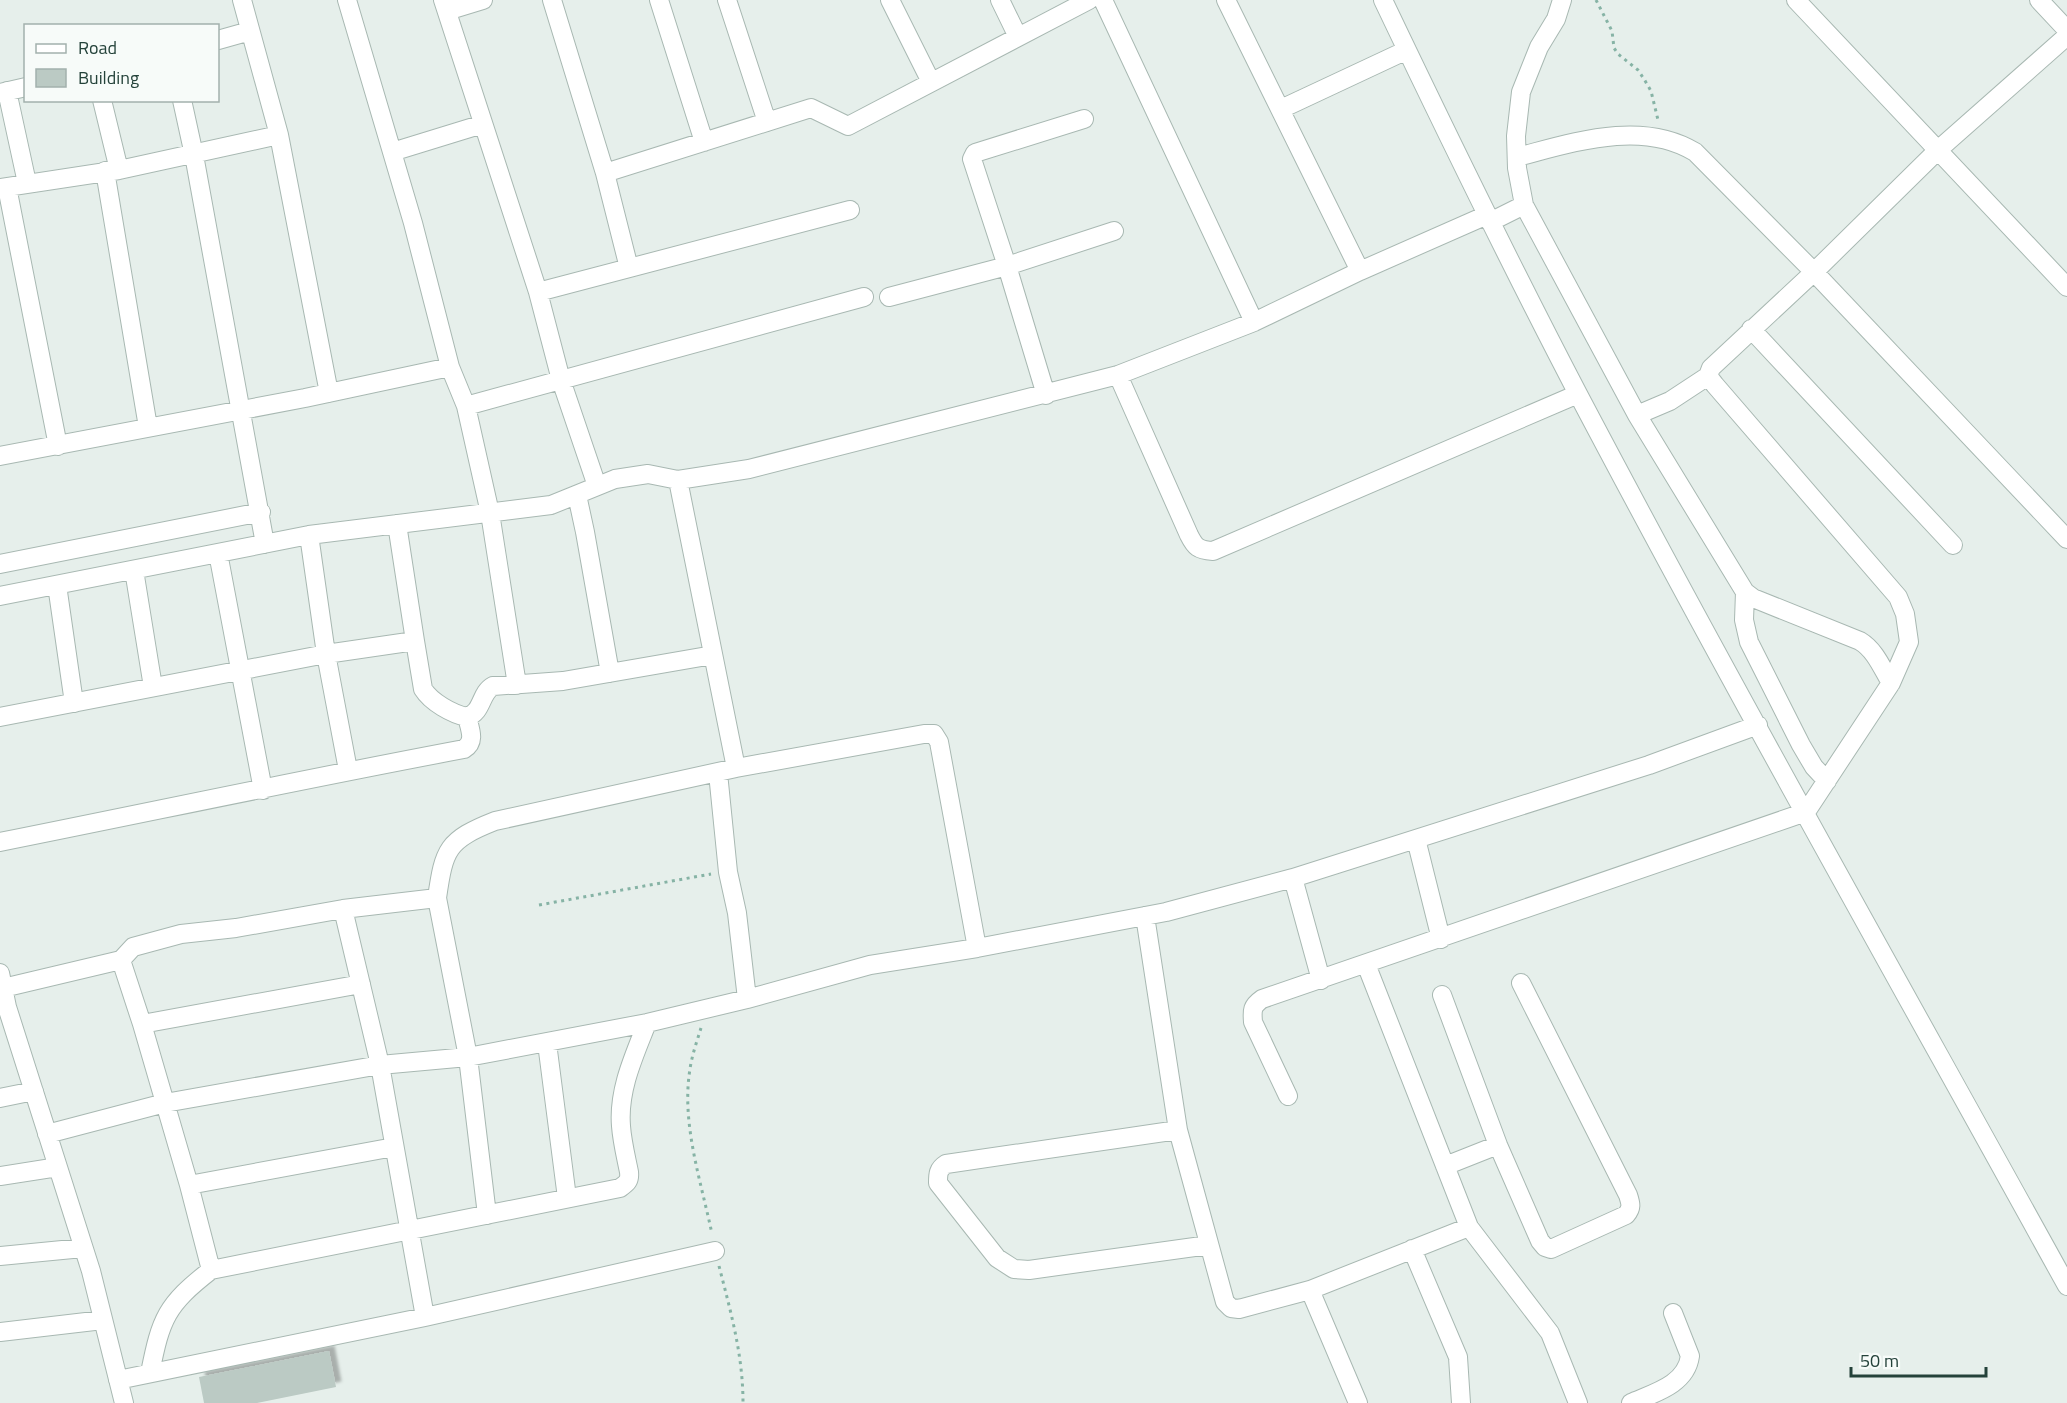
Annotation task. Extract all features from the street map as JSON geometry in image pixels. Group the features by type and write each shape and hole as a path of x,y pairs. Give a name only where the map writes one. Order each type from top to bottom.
{"street":[{"path":"243,0 279,135 330,393"},
{"path":"347,0 413,223 450,367 466,406 490,513 517,685"},
{"path":"483,0 445,6 538,292 561,380 597,486"},
{"path":"552,0 604,173 629,268"},
{"path":"659,0 704,142"},
{"path":"727,0 767,122"},
{"path":"890,0 931,82"},
{"path":"1000,0 1018,37"},
{"path":"604,173 811,108 848,126 1089,0"},
{"path":"1103,0 1254,322"},
{"path":"1226,0 1360,271"},
{"path":"1383,0 1578,394 2067,1286"},
{"path":"1562,0 1556,19 1539,48 1521,92 1516,136 1524,205 1637,415 1745,592 1753,598 1868,645 1891,683"},
{"path":"1796,0 2067,287"},
{"path":"2038,0 2067,30"},
{"path":"219,40 250,31"},
{"path":"1637,415 1670,401 1708,376 1711,368 1814,272 1938,150 2067,36"},
{"path":"1281,109 1407,50"},
{"path":"24,87 3,92 27,183"},
{"path":"102,102 148,427"},
{"path":"182,102 261,512 265,544"},
{"path":"1046,394 973,162 973,155 1084,119"},
{"path":"392,152 483,124"},
{"path":"58,446 4,187 112,171 279,135"},
{"path":"1517,157 1587,139 1613,135 1663,139 1681,144 1695,152 1814,272 2067,540"},
{"path":"0,596 309,535 551,505 615,478 648,474 678,480 749,469 1046,394 1119,375 1254,322 1360,271 1524,205"},
{"path":"538,292 850,210"},
{"path":"889,297 1007,266 1114,231"},
{"path":"466,406 864,297"},
{"path":"1751,329 1953,545"},
{"path":"0,456 330,393 450,367"},
{"path":"1119,375 1195,546 1200,550 1213,551 1578,394"},
{"path":"1288,1096 1253,1022 1254,1005 1262,999 1806,812 1891,683 1909,642 1905,614 1898,597 1708,376"},
{"path":"678,480 713,655 727,770 728,872 737,914 747,999"},
{"path":"577,495 610,672"},
{"path":"0,564 261,512"},
{"path":"397,524 423,688 426,695 467,717"},
{"path":"309,535 326,654 348,770"},
{"path":"218,553 263,790"},
{"path":"134,570 153,687"},
{"path":"57,585 74,704"},
{"path":"1745,592 1744,620 1749,642 1801,745 1814,767 1827,781"},
{"path":"0,717 326,654 415,641"},
{"path":"467,717 476,712 490,687 563,681 713,655"},
{"path":"0,843 263,790 348,770 464,749 470,746 472,741 467,717"},
{"path":"47,1134 165,1103 380,1065 468,1057 547,1043 706,1009 870,965 977,948 1174,911 1293,878 1649,765 1758,725"},
{"path":"488,1215 468,1057 437,898 442,864 452,845 468,831 495,821 727,770 934,734 939,742 977,948"},
{"path":"1416,839 1441,939"},
{"path":"1293,878 1321,980"},
{"path":"124,1403 104,1320 58,1167 34,1091 6,1022 2,980 121,960 133,947 181,934 236,928 343,909 437,898"},
{"path":"343,909 380,1065 425,1317"},
{"path":"1145,916 1178,1130 1225,1302 1231,1308 1239,1309 1310,1290 1469,1227"},
{"path":"121,960 189,1185 211,1270"},
{"path":"1366,964 1469,1227 1550,1333 1578,1403"},
{"path":"1442,995 1498,1145 1539,1241 1551,1249 1626,1215 1631,1205 1521,983"},
{"path":"142,1024 361,984"},
{"path":"150,1373 157,1335 164,1319 176,1301 211,1270 620,1188 627,1183 629,1178 621,1125 622,1099 629,1067 647,1023"},
{"path":"547,1043 567,1198"},
{"path":"0,1098 34,1091"},
{"path":"1178,1130 946,1164 941,1167 938,1183 997,1258 1014,1269 1029,1270 1209,1245"},
{"path":"1445,1166 1498,1145"},
{"path":"189,1185 394,1147"},
{"path":"0,1176 58,1167"},
{"path":"0,1256 83,1248"},
{"path":"1412,1249 1458,1357 1461,1403"},
{"path":"118,1380 425,1317 715,1251"},
{"path":"1310,1290 1358,1403"},
{"path":"1632,1403 1678,1381 1689,1362 1690,1356 1673,1313"},
{"path":"0,1332 104,1320"}],"path":[{"path":"1596,0 1612,31 1614,48 1638,70 1650,91 1663,139"},
{"path":"539,905 728,872"},
{"path":"706,1009 690,1069 688,1104 691,1134 715,1251 738,1340 743,1403"}],"building":[{"path":"329,1351 336,1387 257,1403 204,1403 199,1377"}]}
